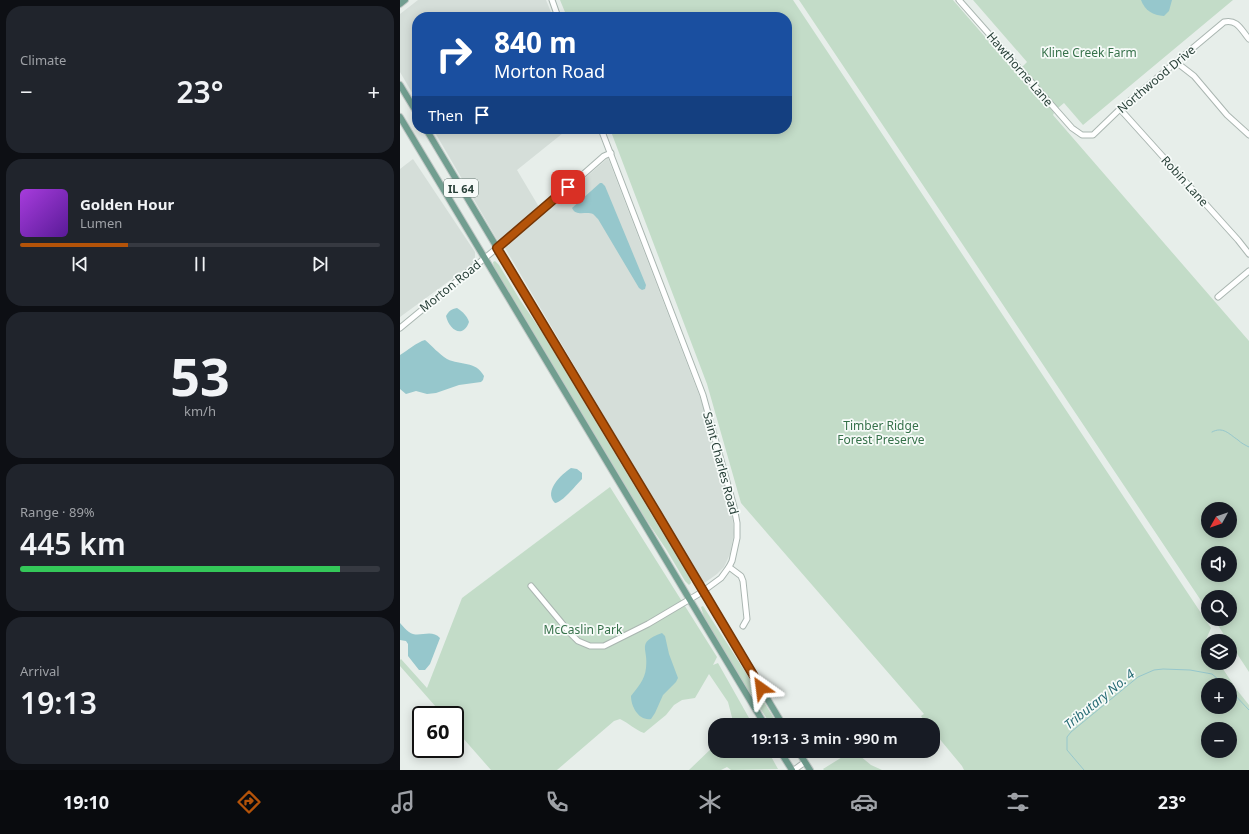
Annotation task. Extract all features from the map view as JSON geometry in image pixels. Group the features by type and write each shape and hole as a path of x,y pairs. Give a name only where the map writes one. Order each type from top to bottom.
{"main road":[{"path":"400,4 406,0"},
{"path":"400,85 412,105"},
{"name":"IL 64","path":"400,117 760,718"},
{"name":"IL 64","path":"429,134 779,718"},
{"path":"785,758 793,770"},
{"path":"802,758 810,770"}],"street":[{"path":"552,0 556,12"},
{"name":"Hawthorne Lane","path":"959,0 1072,128 1082,136"},
{"name":"Northwood Drive","path":"1082,136 1093,135 1120,109 1224,22 1230,21 1237,23 1249,39"},
{"path":"1176,62 1194,76 1227,115 1249,135"},
{"name":"Robin Lane","path":"1120,109 1249,254"},
{"name":"Saint Charles Road","path":"531,586 578,641 590,646 604,646 648,624 702,592 717,581 729,567 736,547 738,532 737,523 708,413 688,355 603,134"},
{"name":"Morton Road","path":"400,328 537,215 604,156 611,154"},
{"path":"1218,297 1249,271"},
{"path":"729,567 741,576 743,581 747,619 743,626"},
{"path":"793,770 805,762"}],"shaded area":[{"path":"418,0 546,0 551,12 412,12 412,92 400,72 400,14"},
{"path":"436,134 562,134 517,170 539,207 498,241"},
{"path":"608,158 704,408 731,505 734,533 730,554 724,567 703,584 505,248"},
{"path":"413,159 475,252 475,262 400,317 400,169"}],"green space":[{"name":"Timber Ridge Forest Preserve","path":"560,0 793,0 1201,613 1201,626 1210,626 1211,628 1208,634 1201,634 1201,670 1224,670 1229,678 1201,678 1201,714 1237,714 1237,690 1249,705 1249,770 964,770 940,739 940,718 922,718 921,716 924,714 741,503 707,384 612,134 792,134 792,12 565,12"},
{"path":"799,0 953,0 1045,106 1047,104 1054,113 1053,115 1249,341 1249,672 1237,654 1237,634 1224,634 1218,626 1237,626 1237,590 1201,590 1201,601"},
{"name":"Kline Creek Farm","path":"973,0 1233,0 1083,125 1064,103 1058,108 1022,67 1027,62"},
{"path":"495,261 542,332 690,578 691,583 689,585 645,518 494,268 493,262"},
{"name":"McCaslin Park","path":"610,487 717,657 713,665 718,663 749,718 732,718 728,702 709,674 695,698 682,700 674,705 666,715 644,733 620,719 614,721 557,770 491,770 464,739 464,706 435,706 400,666 401,659 427,688 462,598"},
{"path":"703,606 774,718 766,718 746,687 704,617 701,607"},
{"path":"708,752 708,758 772,758 778,769 731,770 727,767 721,770 689,770"},
{"path":"841,758 862,758 871,765 882,770 824,770 823,769"}],"water":[{"path":"1141,0 1172,0 1169,11 1164,16 1156,15 1147,10"},
{"path":"600,183 605,186 646,285 645,289 642,290 639,288 598,219 593,214 579,213 574,211 572,208"},
{"path":"457,308 464,314 469,322 463,330 460,331 453,329 446,316 450,310"},
{"path":"425,340 447,359 472,365 484,376 483,380 481,382 459,385 436,393 427,394 416,391 406,394 400,389 400,355"},
{"path":"571,468 577,469 582,473 582,479 565,497 555,503 551,493 552,488 563,474"},
{"path":"400,623 413,634 433,634 440,638 430,664 425,670 419,670 408,656 408,644 406,641 400,640"},
{"path":"662,633 665,636 669,654 678,678 663,695 651,719 647,719 639,716 636,712 632,705 631,696 644,676 646,643"}],"waterway":[{"path":"1212,432 1216,430 1223,430 1249,447"},
{"name":"Tributary No. 4","path":"1084,770 1067,750 1067,737 1071,732 1138,677 1154,670 1163,669 1190,670 1212,674 1217,678"},
{"name":"Tributary No. 4","path":"1237,697 1249,710"}],"route":[{"path":"568,187 497,248 655,510 702,592 761,688"}]}
